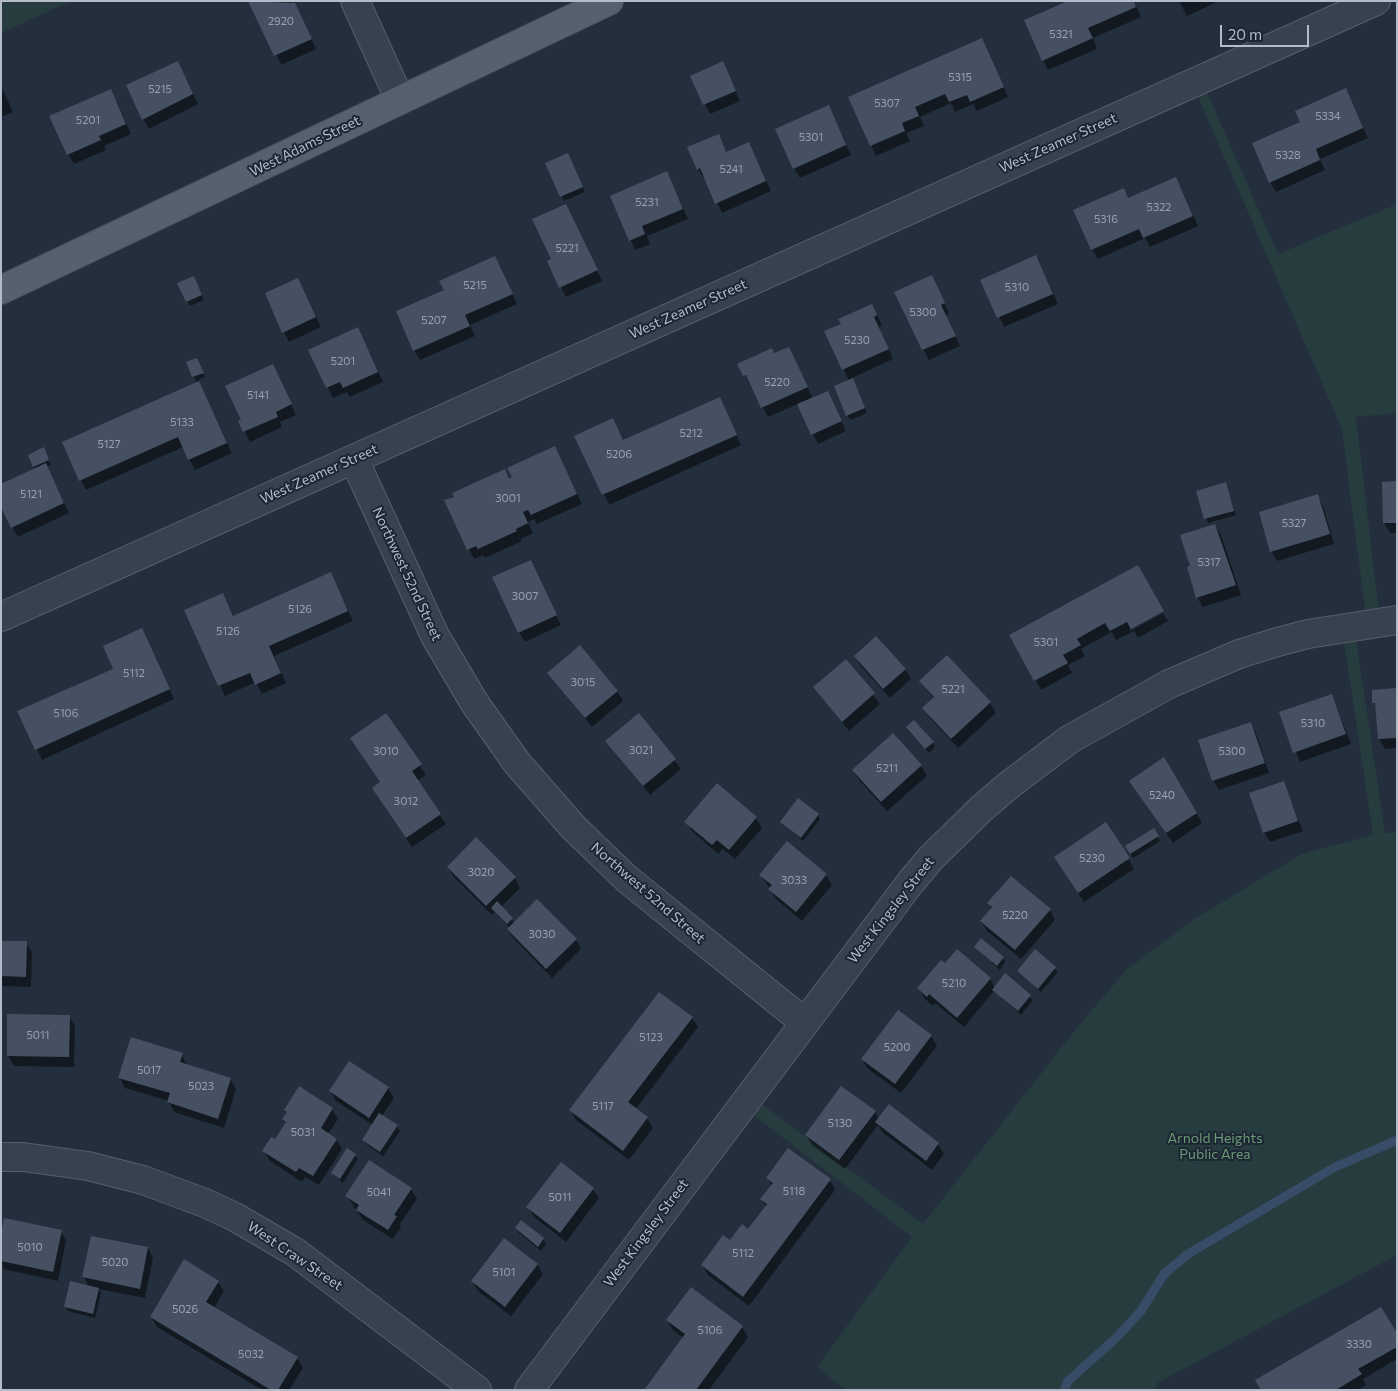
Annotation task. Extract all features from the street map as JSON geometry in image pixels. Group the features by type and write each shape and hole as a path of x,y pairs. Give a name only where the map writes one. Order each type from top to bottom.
{"main road":[{"name":"West Adams Street","path":"1,290 609,1"}],"street":[{"path":"355,1 400,100"},
{"name":"West Zeamer Street","path":"1,617 1376,1"},
{"name":"Northwest 52nd Street","path":"354,459 435,636 474,702 517,763 573,827 627,879 804,1022"},
{"name":"West Kingsley Street","path":"529,1390 910,883 931,858 1009,785 1070,739 1169,684 1239,654 1308,634 1397,620"},
{"name":"West Craw Street","path":"1,1157 23,1157 88,1166 143,1180 205,1203 235,1217 263,1232 323,1272 477,1390"}],"green space":[{"path":"1,1 71,1 1,33"},
{"path":"1201,79 1278,254 1397,204 1397,413 1356,417 1380,622 1367,624 1342,429 1192,83"},
{"name":"Arnold Heights Public Area","path":"1354,626 1385,833 1397,832 1397,1255 1157,1383 1156,1390 846,1390 817,1367 912,1237 742,1106 749,1095 923,1224 1076,1029 1127,969 1196,918 1302,854 1373,835 1342,628"}],"building":[{"path":"248,1 295,3 312,39 274,56"},
{"path":"1068,1 1134,1 1136,7 1088,28 1093,38 1042,61 1024,20"},
{"path":"982,38 1004,87 970,102 967,95 949,102 945,94 915,107 919,116 902,123 905,131 870,146 848,97"},
{"path":"178,61 193,94 142,120 126,85"},
{"path":"723,61 736,91 703,105 690,76"},
{"path":"1346,88 1363,128 1316,149 1320,160 1269,183 1252,143 1300,122 1295,111"},
{"path":"111,89 126,124 99,136 101,140 67,155 49,116"},
{"path":"829,105 846,145 793,169 775,129"},
{"path":"719,134 726,152 749,142 766,181 715,204 700,168 697,170 687,147"},
{"path":"568,153 583,187 560,197 545,163"},
{"path":"667,171 683,209 642,226 645,234 629,241 610,196"},
{"path":"1176,177 1193,216 1143,238 1139,229 1091,250 1073,210 1124,188 1128,198"},
{"path":"566,204 598,270 559,288 547,261 551,259 532,219"},
{"path":"1036,255 1053,294 997,318 980,280"},
{"path":"495,256 513,294 465,315 470,326 413,351 396,311 444,290 439,281"},
{"path":"932,275 945,303 941,305 956,336 922,350 894,292"},
{"path":"194,276 202,295 186,302 177,283"},
{"path":"298,278 316,317 282,333 265,293"},
{"path":"872,304 877,315 874,317 889,349 842,370 824,331 841,324 838,319"},
{"path":"358,327 378,372 343,388 340,382 326,388 308,350"},
{"path":"789,347 808,387 761,408 746,375 743,376 737,364 772,348 774,353"},
{"path":"197,358 204,373 192,377 186,362"},
{"path":"273,364 292,404 276,412 278,417 243,432 238,421 241,420 225,386"},
{"path":"853,378 865,408 846,416 834,386"},
{"path":"199,381 227,443 188,460 178,437 79,481 62,442"},
{"path":"828,391 842,421 811,435 797,404"},
{"path":"720,397 737,435 602,495 574,436 613,418 623,440"},
{"path":"555,446 577,494 531,515 528,510 523,512 528,523 516,529 517,531 478,549 476,546 467,550 444,500 454,497 452,493 505,469 509,479 512,477 507,468"},
{"path":"44,447 49,460 33,467 28,455"},
{"path":"46,463 64,503 11,528 1,507 1,484"},
{"path":"1397,481 1397,523 1383,523 1382,482"},
{"path":"1226,482 1234,511 1204,519 1196,491"},
{"path":"1318,494 1330,534 1270,552 1259,512"},
{"path":"1215,524 1236,585 1196,598 1187,567 1190,566 1180,535"},
{"path":"531,560 557,615 518,633 492,577"},
{"path":"1138,565 1164,611 1131,629 1127,622 1110,631 1105,623 1077,639 1081,645 1063,655 1068,663 1034,681 1009,635"},
{"path":"331,572 348,611 269,646 281,673 255,685 250,673 218,686 184,610 223,593 233,616"},
{"path":"142,628 170,689 35,750 17,711 113,669 103,646"},
{"path":"876,636 906,669 883,689 854,656"},
{"path":"580,645 618,691 585,718 547,673"},
{"path":"947,655 991,702 951,739 922,708 934,697 919,681"},
{"path":"846,659 875,693 842,722 813,687"},
{"path":"1397,688 1397,738 1378,739 1375,703 1372,703 1372,690"},
{"path":"1332,694 1346,734 1293,753 1279,712"},
{"path":"386,713 422,764 412,771 441,814 406,838 372,788 380,782 350,738"},
{"path":"639,713 676,759 643,786 605,741"},
{"path":"914,720 934,742 925,749 906,727"},
{"path":"1251,722 1265,763 1212,781 1198,740"},
{"path":"893,733 922,765 881,802 852,770"},
{"path":"1164,757 1197,813 1166,833 1129,781"},
{"path":"1284,781 1298,821 1263,833 1249,793"},
{"path":"717,783 757,817 729,850 717,840 712,845 684,822"},
{"path":"798,798 819,814 801,838 780,822"},
{"path":"1106,822 1130,858 1078,893 1054,857"},
{"path":"1154,828 1159,836 1130,854 1125,846"},
{"path":"476,837 516,877 486,906 447,867"},
{"path":"787,841 827,874 796,912 768,889 772,885 759,875"},
{"path":"1011,876 1051,909 1015,950 980,921 992,907 987,903"},
{"path":"537,899 577,939 546,969 507,929"},
{"path":"497,901 513,918 507,924 491,908"},
{"path":"981,938 1004,957 997,966 974,947"},
{"path":"1,941 27,941 26,977 1,976"},
{"path":"957,949 991,978 957,1018 929,994 927,997 917,988 941,960 945,963"},
{"path":"1035,949 1056,967 1038,989 1017,971"},
{"path":"1005,973 1031,995 1018,1011 992,990"},
{"path":"659,992 693,1017 628,1102 648,1117 623,1151 569,1110"},
{"path":"898,1010 932,1035 895,1084 861,1059"},
{"path":"7,1014 70,1015 69,1057 7,1056"},
{"path":"131,1037 183,1053 180,1062 231,1078 218,1119 167,1102 170,1093 118,1078"},
{"path":"349,1061 389,1087 369,1118 329,1091"},
{"path":"299,1086 333,1108 321,1128 337,1139 313,1176 299,1168 296,1172 262,1151 271,1137 275,1139 286,1122 282,1119 287,1112 284,1110"},
{"path":"841,1086 876,1111 839,1160 805,1135"},
{"path":"889,1104 939,1143 926,1161 875,1122"},
{"path":"379,1113 398,1125 380,1152 362,1140"},
{"path":"347,1148 356,1154 340,1179 331,1173"},
{"path":"788,1148 831,1179 743,1297 701,1265 723,1235 730,1240 742,1224 748,1229 767,1204 760,1199 773,1183 766,1178"},
{"path":"369,1160 412,1188 394,1215 397,1216 388,1230 356,1210 359,1205 345,1196"},
{"path":"561,1162 594,1188 560,1233 526,1207"},
{"path":"4,1218 62,1230 53,1272 1,1261 1,1233"},
{"path":"521,1220 544,1238 538,1247 515,1228"},
{"path":"91,1236 148,1247 140,1289 82,1277"},
{"path":"504,1238 538,1264 505,1307 471,1281"},
{"path":"184,1259 219,1281 206,1302 298,1357 278,1390 271,1390 150,1317"},
{"path":"70,1281 99,1288 93,1314 64,1307"},
{"path":"691,1287 743,1326 696,1390 644,1390 685,1334 666,1320"},
{"path":"1381,1307 1397,1333 1397,1347 1358,1369 1362,1374 1336,1390 1261,1390 1255,1380"}],"waterway":[{"path":"1064,1390 1068,1381 1116,1338 1141,1311 1164,1274 1188,1254 1333,1168 1397,1140"}]}
